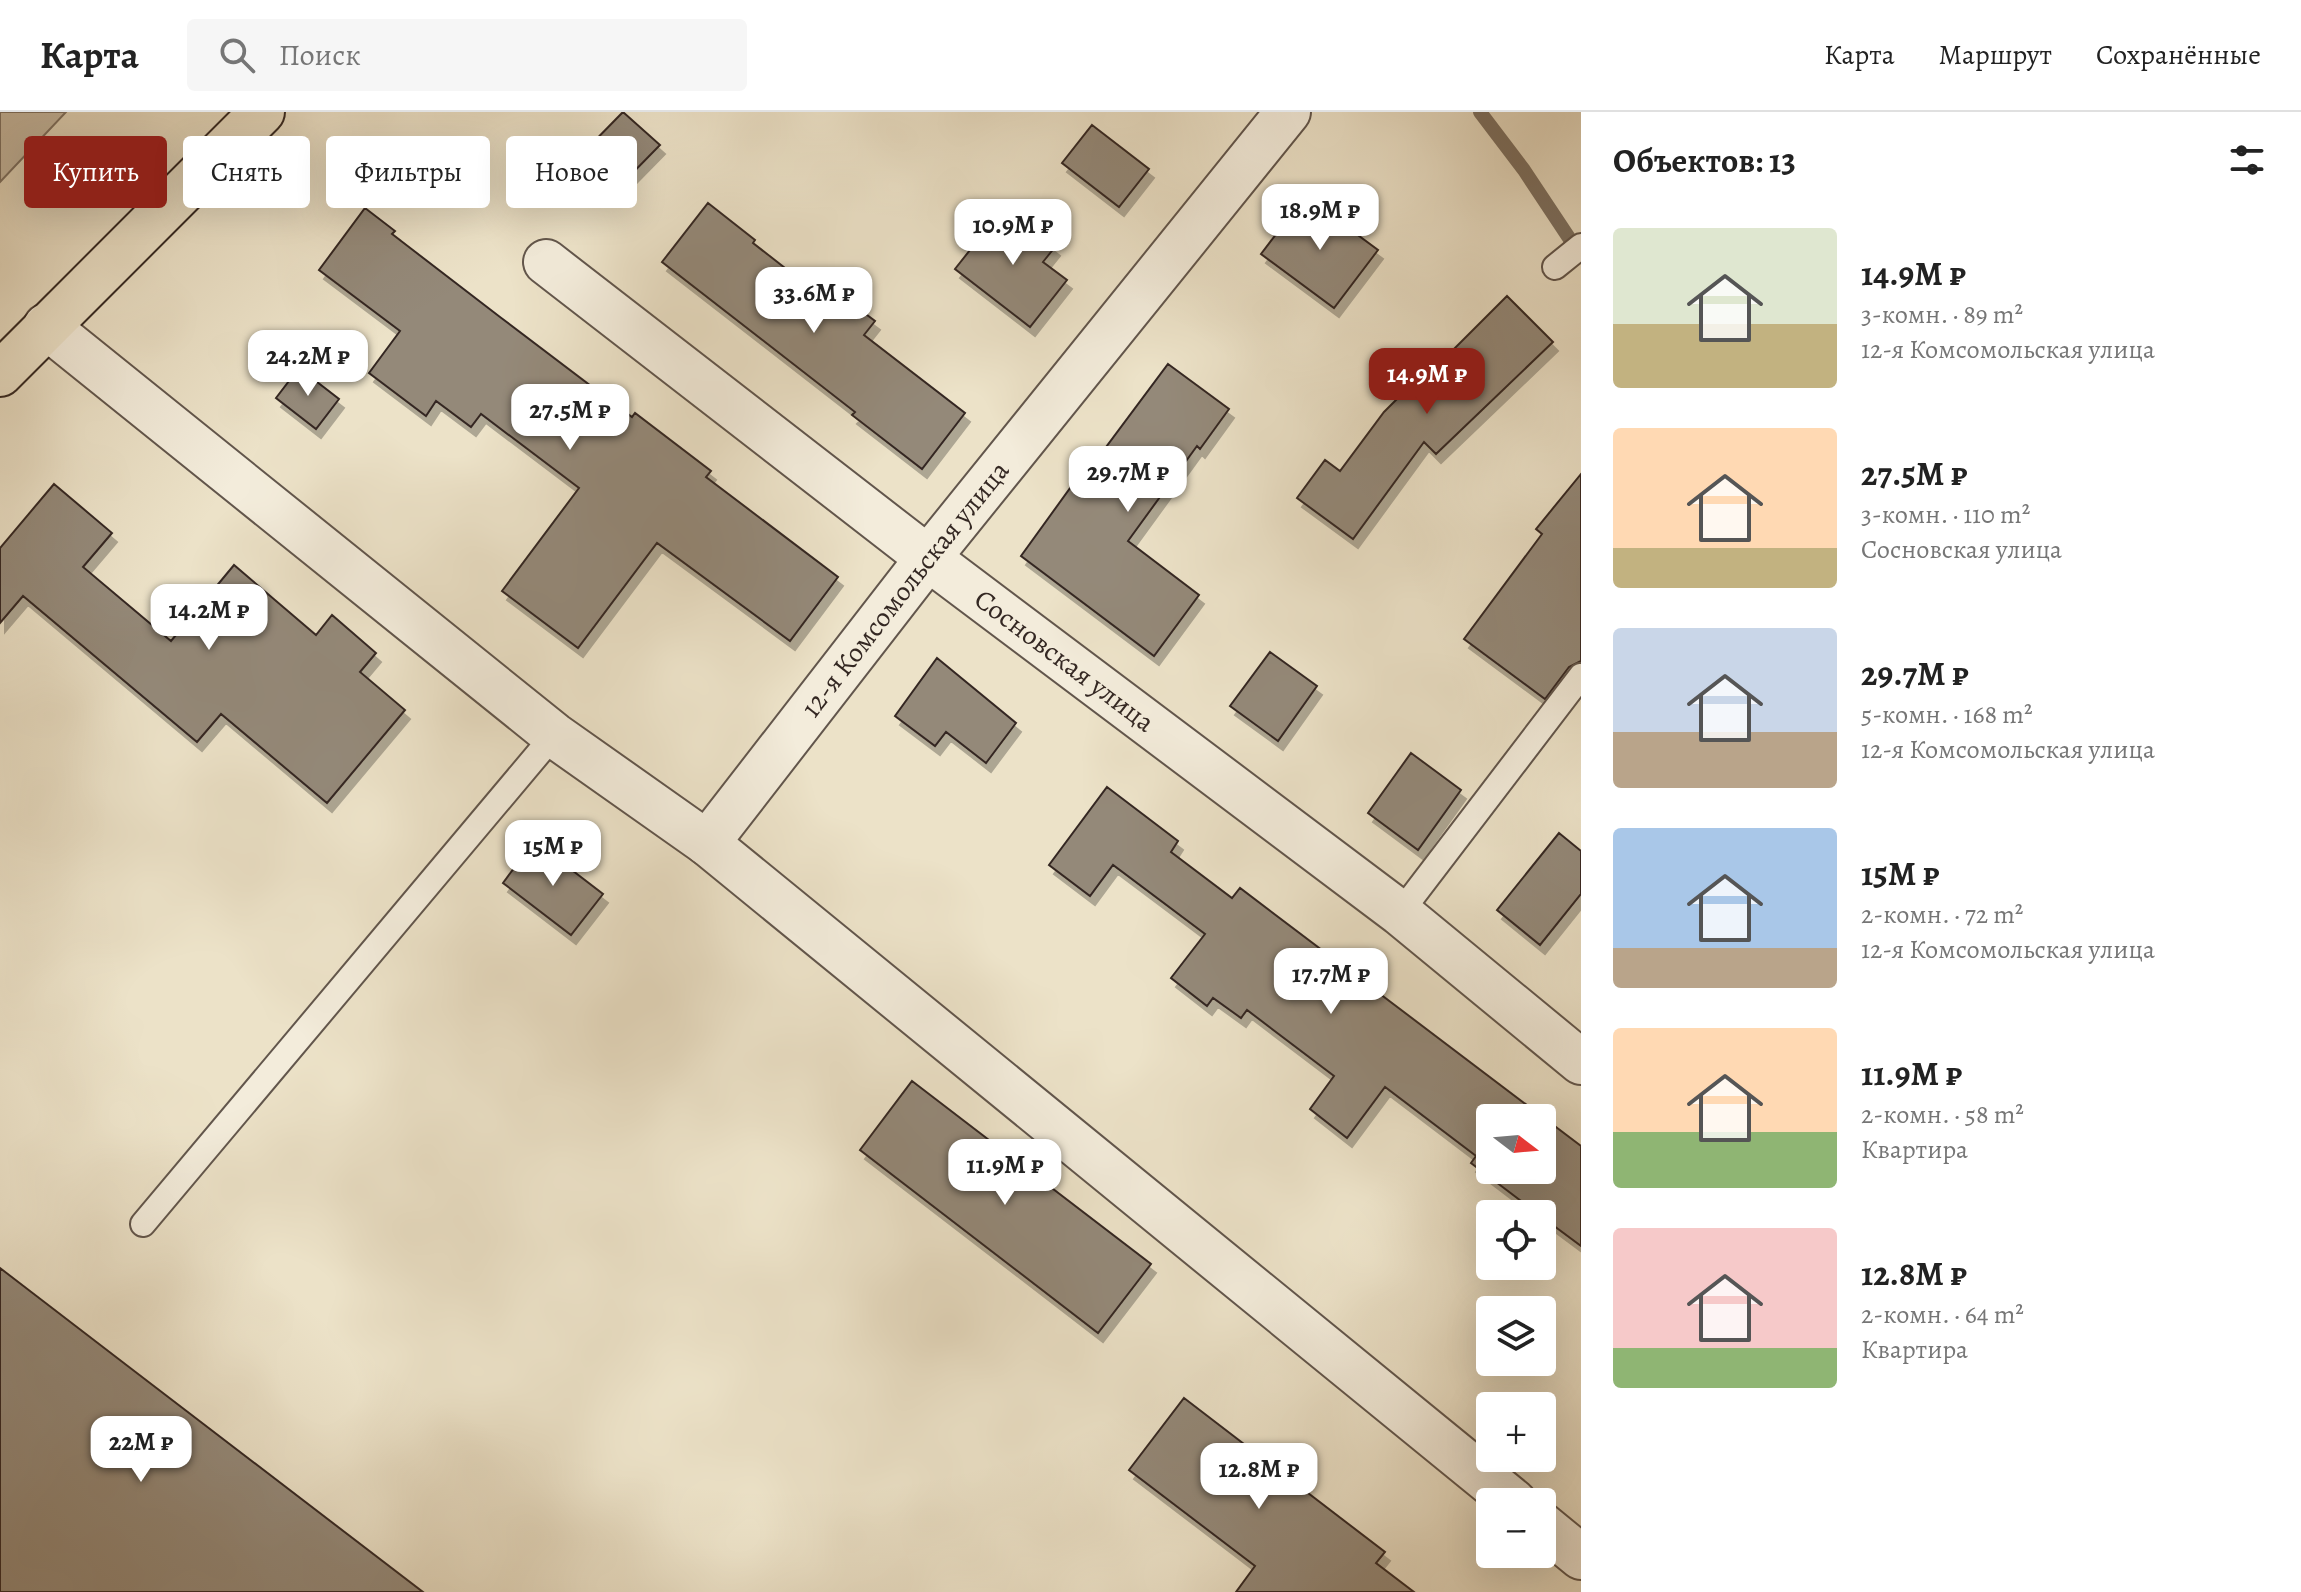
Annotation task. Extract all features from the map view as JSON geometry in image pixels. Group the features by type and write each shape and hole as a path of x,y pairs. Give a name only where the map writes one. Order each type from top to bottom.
{"main road":[{"path":"0,374 262,112"}],"street":[{"name":"12-я Комсомольская улица","path":"707,843 928,558 1288,112"},
{"name":"Сосновская улица","path":"546,262 928,558 1400,913 1581,1062"},
{"path":"46,326 554,735 707,843 1497,1488"},
{"path":"1556,1536 1581,1557"}],"lane":[{"path":"1400,913 1581,676"},
{"path":"143,1224 554,735"}],"shaded area":[{"path":"0,112 66,112 43,136 24,136 24,157 0,182"}],"building":[{"path":"623,112 660,145 637,168 637,136 599,136"},
{"path":"1092,125 1149,169 1119,207 1062,163"},
{"path":"1305,196 1378,250 1334,308 1261,254"},
{"path":"708,203 836,308 843,297 875,321 864,335 965,413 922,469 852,415 855,412 662,262"},
{"path":"1004,207 1055,247 1043,262 1067,280 1030,327 955,269"},
{"path":"365,208 395,231 392,234 500,317 632,417 635,413 711,471 706,477 838,577 790,641 657,543 578,648 502,591 579,488 481,414 471,427 436,401 426,416 369,373 400,331 319,270"},
{"path":"1507,296 1553,342 1436,454 1424,442 1353,539 1297,498 1325,460 1340,471 1384,412 1441,355 1444,359"},
{"path":"1168,364 1229,409 1200,449 1197,446 1128,541 1199,595 1154,656 1021,556 1099,448 1103,451"},
{"path":"299,368 339,399 316,429 276,398"},
{"path":"1581,474 1581,661 1569,667 1545,699 1464,639 1542,534 1536,529"},
{"path":"54,484 112,533 83,567 171,641 234,565 316,635 332,615 376,653 360,672 405,710 327,803 221,714 197,742 23,596 0,623 0,548"},
{"path":"1270,652 1317,686 1278,741 1230,706"},
{"path":"937,658 1016,723 986,763 946,732 935,746 895,716"},
{"path":"1411,753 1461,790 1418,850 1368,813"},
{"path":"1107,787 1178,841 1171,852 1232,898 1240,888 1525,1104 1476,1104 1476,1156 1385,1087 1347,1138 1310,1109 1334,1076 1247,1010 1241,1018 1213,998 1207,1006 1171,978 1205,934 1113,865 1090,896 1049,865"},
{"path":"1559,833 1581,851 1581,894 1540,945 1497,910"},
{"path":"534,841 603,894 571,935 503,883"},
{"path":"912,1081 1151,1264 1098,1333 860,1150"},
{"path":"1556,1127 1581,1146 1581,1246 1556,1227 1556,1200 1520,1200 1499,1184 1556,1184"},
{"path":"0,1268 129,1367 423,1592 0,1592"},
{"path":"1184,1398 1385,1552 1376,1563 1414,1592 1236,1592 1255,1566 1129,1470"}],"waterway":[{"path":"1480,112 1524,170 1579,253"}]}
